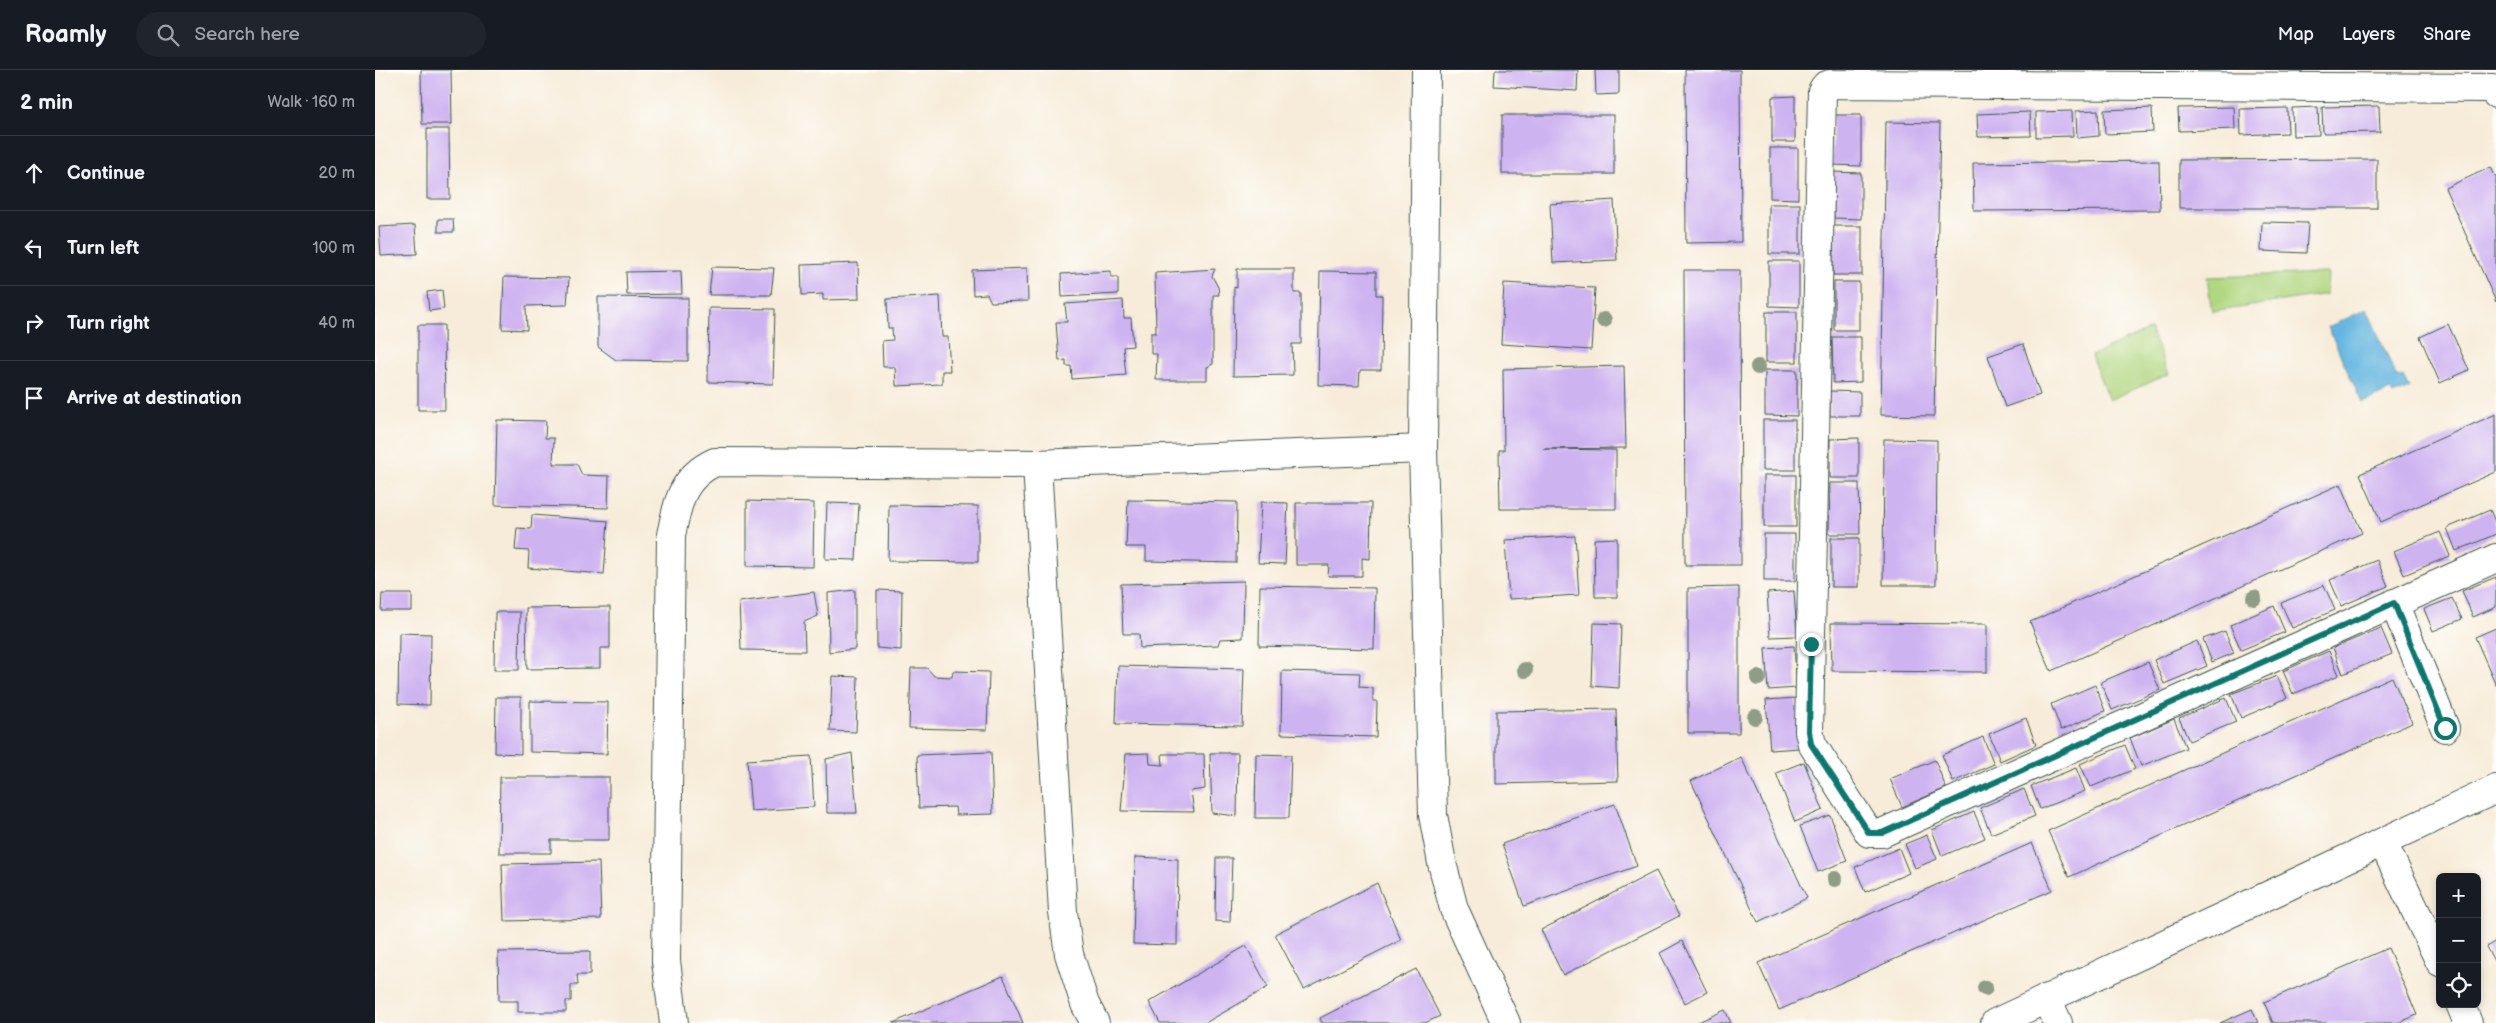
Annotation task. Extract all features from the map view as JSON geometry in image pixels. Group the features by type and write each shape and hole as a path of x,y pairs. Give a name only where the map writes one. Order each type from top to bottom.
{"street":[{"path":"1426,70 1423,449 1433,816 1441,863 1454,909 1506,1023"},
{"path":"2495,87 2132,77 1830,84 1825,86 1822,91 1809,731 1811,744 1869,833 1882,833 2496,558"},
{"path":"674,1023 666,961 671,535 677,505 686,485 701,468 715,462 1037,464 1423,449"},
{"path":"1037,464 1063,912 1069,954 1085,1004 1095,1023"},
{"path":"2394,603 2445,728"},
{"path":"1995,1023 2496,789"},
{"path":"2383,843 2436,954"},
{"path":"2047,998 2058,1023"},
{"path":"2461,1008 2468,1023"}],"green space":[{"path":"2328,273 2327,294 2212,312 2207,277"},
{"path":"2150,329 2169,374 2109,400 2091,356"}],"water":[{"path":"2367,309 2397,378 2403,376 2409,388 2393,395 2390,390 2362,403 2328,327"}],"building":[{"path":"421,70 451,70 452,124 422,124"},
{"path":"1495,70 1578,70 1577,91 1494,86"},
{"path":"1595,70 1619,70 1619,94 1596,95"},
{"path":"1685,70 1740,70 1741,242 1686,243"},
{"path":"1973,70 2025,70 2025,72 1973,73"},
{"path":"1795,96 1795,142 1772,142 1772,97"},
{"path":"2379,106 2380,132 2323,133 2322,107"},
{"path":"2234,107 2235,129 2179,131 2178,108"},
{"path":"2318,107 2319,135 2293,136 2292,108"},
{"path":"2152,108 2153,132 2105,134 2104,110"},
{"path":"2287,108 2288,133 2241,135 2240,109"},
{"path":"2098,110 2099,136 2077,138 2076,111"},
{"path":"2072,111 2073,136 2036,137 2036,112"},
{"path":"2030,112 2031,136 1978,137 1977,114"},
{"path":"1502,115 1614,115 1614,174 1502,174"},
{"path":"1833,115 1861,115 1861,166 1832,165"},
{"path":"1886,122 1940,123 1934,416 1881,415"},
{"path":"427,129 449,129 450,199 427,199"},
{"path":"1770,148 1798,148 1798,199 1770,198"},
{"path":"2377,159 2377,208 2179,208 2179,160"},
{"path":"2159,161 2160,210 1974,211 1973,163"},
{"path":"2491,167 2496,178 2496,302 2445,188"},
{"path":"1833,172 1861,173 1861,219 1834,218"},
{"path":"1614,200 1617,260 1553,263 1550,204"},
{"path":"1769,204 1800,204 1800,254 1769,254"},
{"path":"438,219 453,219 454,232 438,232"},
{"path":"2262,222 2308,223 2306,253 2261,251"},
{"path":"415,225 417,254 381,256 379,227"},
{"path":"1833,226 1862,226 1862,275 1833,275"},
{"path":"1769,261 1799,261 1799,307 1769,306"},
{"path":"858,263 859,299 823,300 823,294 802,295 801,265"},
{"path":"712,267 774,268 771,295 709,295"},
{"path":"1027,268 1028,301 991,302 987,294 973,295 972,270"},
{"path":"1215,269 1212,276 1218,287 1219,295 1213,295 1213,364 1207,367 1207,380 1156,380 1157,354 1151,354 1151,333 1156,333 1155,273"},
{"path":"1237,269 1294,269 1294,293 1301,293 1301,344 1292,344 1293,375 1233,376 1234,287 1237,288"},
{"path":"1684,270 1740,270 1741,565 1685,565"},
{"path":"681,271 682,294 627,295 626,272"},
{"path":"1111,271 1111,277 1118,277 1118,294 1062,297 1061,274"},
{"path":"1320,271 1376,272 1376,295 1382,295 1381,370 1360,370 1359,386 1318,385"},
{"path":"504,277 569,278 567,305 526,306 527,330 502,329"},
{"path":"1834,282 1859,282 1859,330 1834,330"},
{"path":"1504,283 1595,288 1591,350 1501,344"},
{"path":"442,290 444,309 429,311 427,292"},
{"path":"940,296 942,337 948,337 950,371 942,371 942,384 896,386 895,367 883,367 882,341 893,340 892,328 888,328 887,299"},
{"path":"598,297 688,298 688,361 616,360 598,347"},
{"path":"1123,300 1124,318 1131,318 1133,346 1123,347 1126,375 1072,379 1071,366 1066,366 1066,360 1059,361 1056,322 1067,322 1065,304"},
{"path":"709,308 775,309 773,384 708,382"},
{"path":"1766,312 1797,312 1797,362 1766,362"},
{"path":"2448,324 2469,370 2440,383 2420,337"},
{"path":"418,325 444,325 445,410 418,410"},
{"path":"1832,337 1861,337 1861,382 1833,383"},
{"path":"2023,344 2040,395 2005,407 1988,356"},
{"path":"1624,366 1626,448 1543,449 1616,450 1616,509 1500,509 1499,450 1504,450 1503,369"},
{"path":"1765,370 1797,370 1797,416 1765,415"},
{"path":"1830,391 1860,392 1860,416 1830,416"},
{"path":"2496,414 2496,472 2381,522 2360,474"},
{"path":"497,420 546,421 545,438 554,438 553,464 577,464 582,475 609,476 608,508 495,505"},
{"path":"1763,420 1795,420 1795,470 1763,470"},
{"path":"1859,438 1859,478 1830,478 1830,439"},
{"path":"1884,439 1937,440 1936,585 1883,585"},
{"path":"1764,475 1796,475 1796,527 1764,527"},
{"path":"1830,483 1859,483 1860,534 1829,534"},
{"path":"2341,484 2362,533 2051,671 2030,622"},
{"path":"1128,500 1237,502 1236,563 1146,561 1146,547 1126,547"},
{"path":"747,501 814,503 813,567 747,566"},
{"path":"1261,502 1288,503 1285,564 1258,563"},
{"path":"827,503 859,504 856,560 825,559"},
{"path":"1296,503 1371,503 1370,559 1362,558 1362,576 1328,576 1329,565 1296,565"},
{"path":"889,505 978,506 978,562 888,561"},
{"path":"2490,510 2496,524 2496,534 2456,551 2447,528"},
{"path":"532,515 608,521 604,574 528,568 529,551 515,550 517,528 531,529"},
{"path":"2440,532 2450,556 2404,575 2394,551"},
{"path":"1764,534 1795,534 1795,581 1764,581"},
{"path":"1575,536 1579,595 1509,599 1505,540"},
{"path":"1617,538 1617,597 1595,597 1594,539"},
{"path":"1831,538 1859,538 1859,587 1831,587"},
{"path":"2377,560 2388,586 2341,606 2330,580"},
{"path":"2496,577 2496,607 2473,617 2462,591"},
{"path":"1244,581 1243,638 1220,639 1218,645 1140,648 1139,634 1123,634 1121,584"},
{"path":"2324,585 2335,610 2292,628 2281,603"},
{"path":"1260,586 1375,588 1374,649 1259,646"},
{"path":"1739,587 1739,733 1688,733 1688,588"},
{"path":"855,590 855,649 829,652 828,593"},
{"path":"877,590 902,591 901,650 877,648"},
{"path":"1794,591 1797,636 1770,637 1767,593"},
{"path":"814,592 818,616 804,622 805,651 741,650 739,602"},
{"path":"382,594 412,594 412,611 381,611"},
{"path":"2452,598 2462,619 2433,631 2424,609"},
{"path":"2274,606 2285,632 2241,650 2230,625"},
{"path":"610,607 610,648 600,648 600,668 527,669 526,608"},
{"path":"495,612 520,612 519,670 494,670"},
{"path":"1594,623 1621,624 1619,688 1592,686"},
{"path":"1831,623 1987,624 1987,672 1832,671"},
{"path":"2381,628 2392,654 2343,674 2333,648"},
{"path":"2496,628 2496,685 2475,637"},
{"path":"2225,631 2234,653 2212,662 2203,639"},
{"path":"399,633 431,634 430,705 398,704"},
{"path":"2197,641 2207,666 2164,684 2154,660"},
{"path":"1794,646 1797,688 1768,690 1765,648"},
{"path":"2329,651 2339,675 2293,694 2283,671"},
{"path":"2148,662 2160,690 2112,710 2101,682"},
{"path":"1118,666 1244,669 1242,726 1116,724"},
{"path":"911,668 927,668 934,676 952,677 953,671 989,672 987,730 909,728"},
{"path":"1282,671 1360,673 1359,687 1373,688 1373,701 1377,701 1376,737 1281,734"},
{"path":"832,676 858,677 856,732 830,731"},
{"path":"2277,676 2287,698 2241,718 2231,694"},
{"path":"2392,677 2412,723 2069,877 2048,831"},
{"path":"2095,685 2105,711 2061,730 2051,704"},
{"path":"496,697 521,697 521,754 495,753"},
{"path":"1796,698 1800,748 1770,750 1766,700"},
{"path":"2226,698 2236,722 2189,741 2179,718"},
{"path":"530,701 608,702 607,754 530,752"},
{"path":"1616,709 1618,781 1496,784 1496,711"},
{"path":"2026,718 2036,745 2000,761 1989,734"},
{"path":"2174,719 2186,748 2141,766 2130,738"},
{"path":"1983,737 1994,764 1953,782 1942,755"},
{"path":"2125,745 2135,769 2091,787 2080,764"},
{"path":"991,752 993,814 956,815 955,807 919,808 917,755"},
{"path":"852,753 857,813 827,813 826,759"},
{"path":"1149,753 1150,764 1163,765 1162,754 1204,754 1205,789 1191,791 1194,812 1121,811 1126,754"},
{"path":"1210,753 1238,753 1237,816 1212,813"},
{"path":"1256,754 1291,755 1289,818 1255,818"},
{"path":"811,756 814,807 751,811 747,760"},
{"path":"1741,757 1807,898 1758,922 1691,781"},
{"path":"1935,760 1946,788 1902,807 1890,779"},
{"path":"1804,762 1823,810 1795,822 1776,773"},
{"path":"2076,768 2085,791 2040,809 2031,786"},
{"path":"500,777 609,777 609,840 551,840 551,853 499,853"},
{"path":"2024,789 2035,816 1991,834 1980,808"},
{"path":"1615,804 1637,866 1524,906 1502,844"},
{"path":"1974,812 1985,838 1942,856 1932,830"},
{"path":"1830,815 1847,861 1818,872 1800,826"},
{"path":"1927,835 1937,859 1915,868 1905,844"},
{"path":"2032,843 2052,890 1779,1010 1758,963"},
{"path":"1899,848 1909,873 1865,892 1855,867"},
{"path":"1135,857 1178,859 1177,945 1133,944"},
{"path":"1216,858 1232,858 1230,922 1215,921"},
{"path":"599,862 601,919 504,921 502,864"},
{"path":"1656,871 1679,916 1563,975 1541,930"},
{"path":"1377,883 1401,940 1304,989 1275,934"},
{"path":"1682,941 1707,992 1685,1003 1660,953"},
{"path":"2496,941 2496,964 2486,947"},
{"path":"1246,946 1268,987 1205,1023 1160,1023 1149,1002"},
{"path":"2388,948 2417,1015 2398,1023 2273,1023 2264,1002"},
{"path":"590,951 590,975 577,975 578,985 571,985 571,1001 566,1001 566,1012 518,1012 518,1001 499,1001 498,952"},
{"path":"1416,969 1440,1016 1425,1023 1322,1023 1320,1018"},
{"path":"1003,976 1023,1023 893,1023"},
{"path":"2252,1009 2258,1023 2220,1023"},
{"path":"1725,1010 1731,1023 1696,1023"}],"route":[{"path":"1811,644 1809,731 1811,744 1869,833 1875,834 1882,833 2394,603 2445,728"}]}
